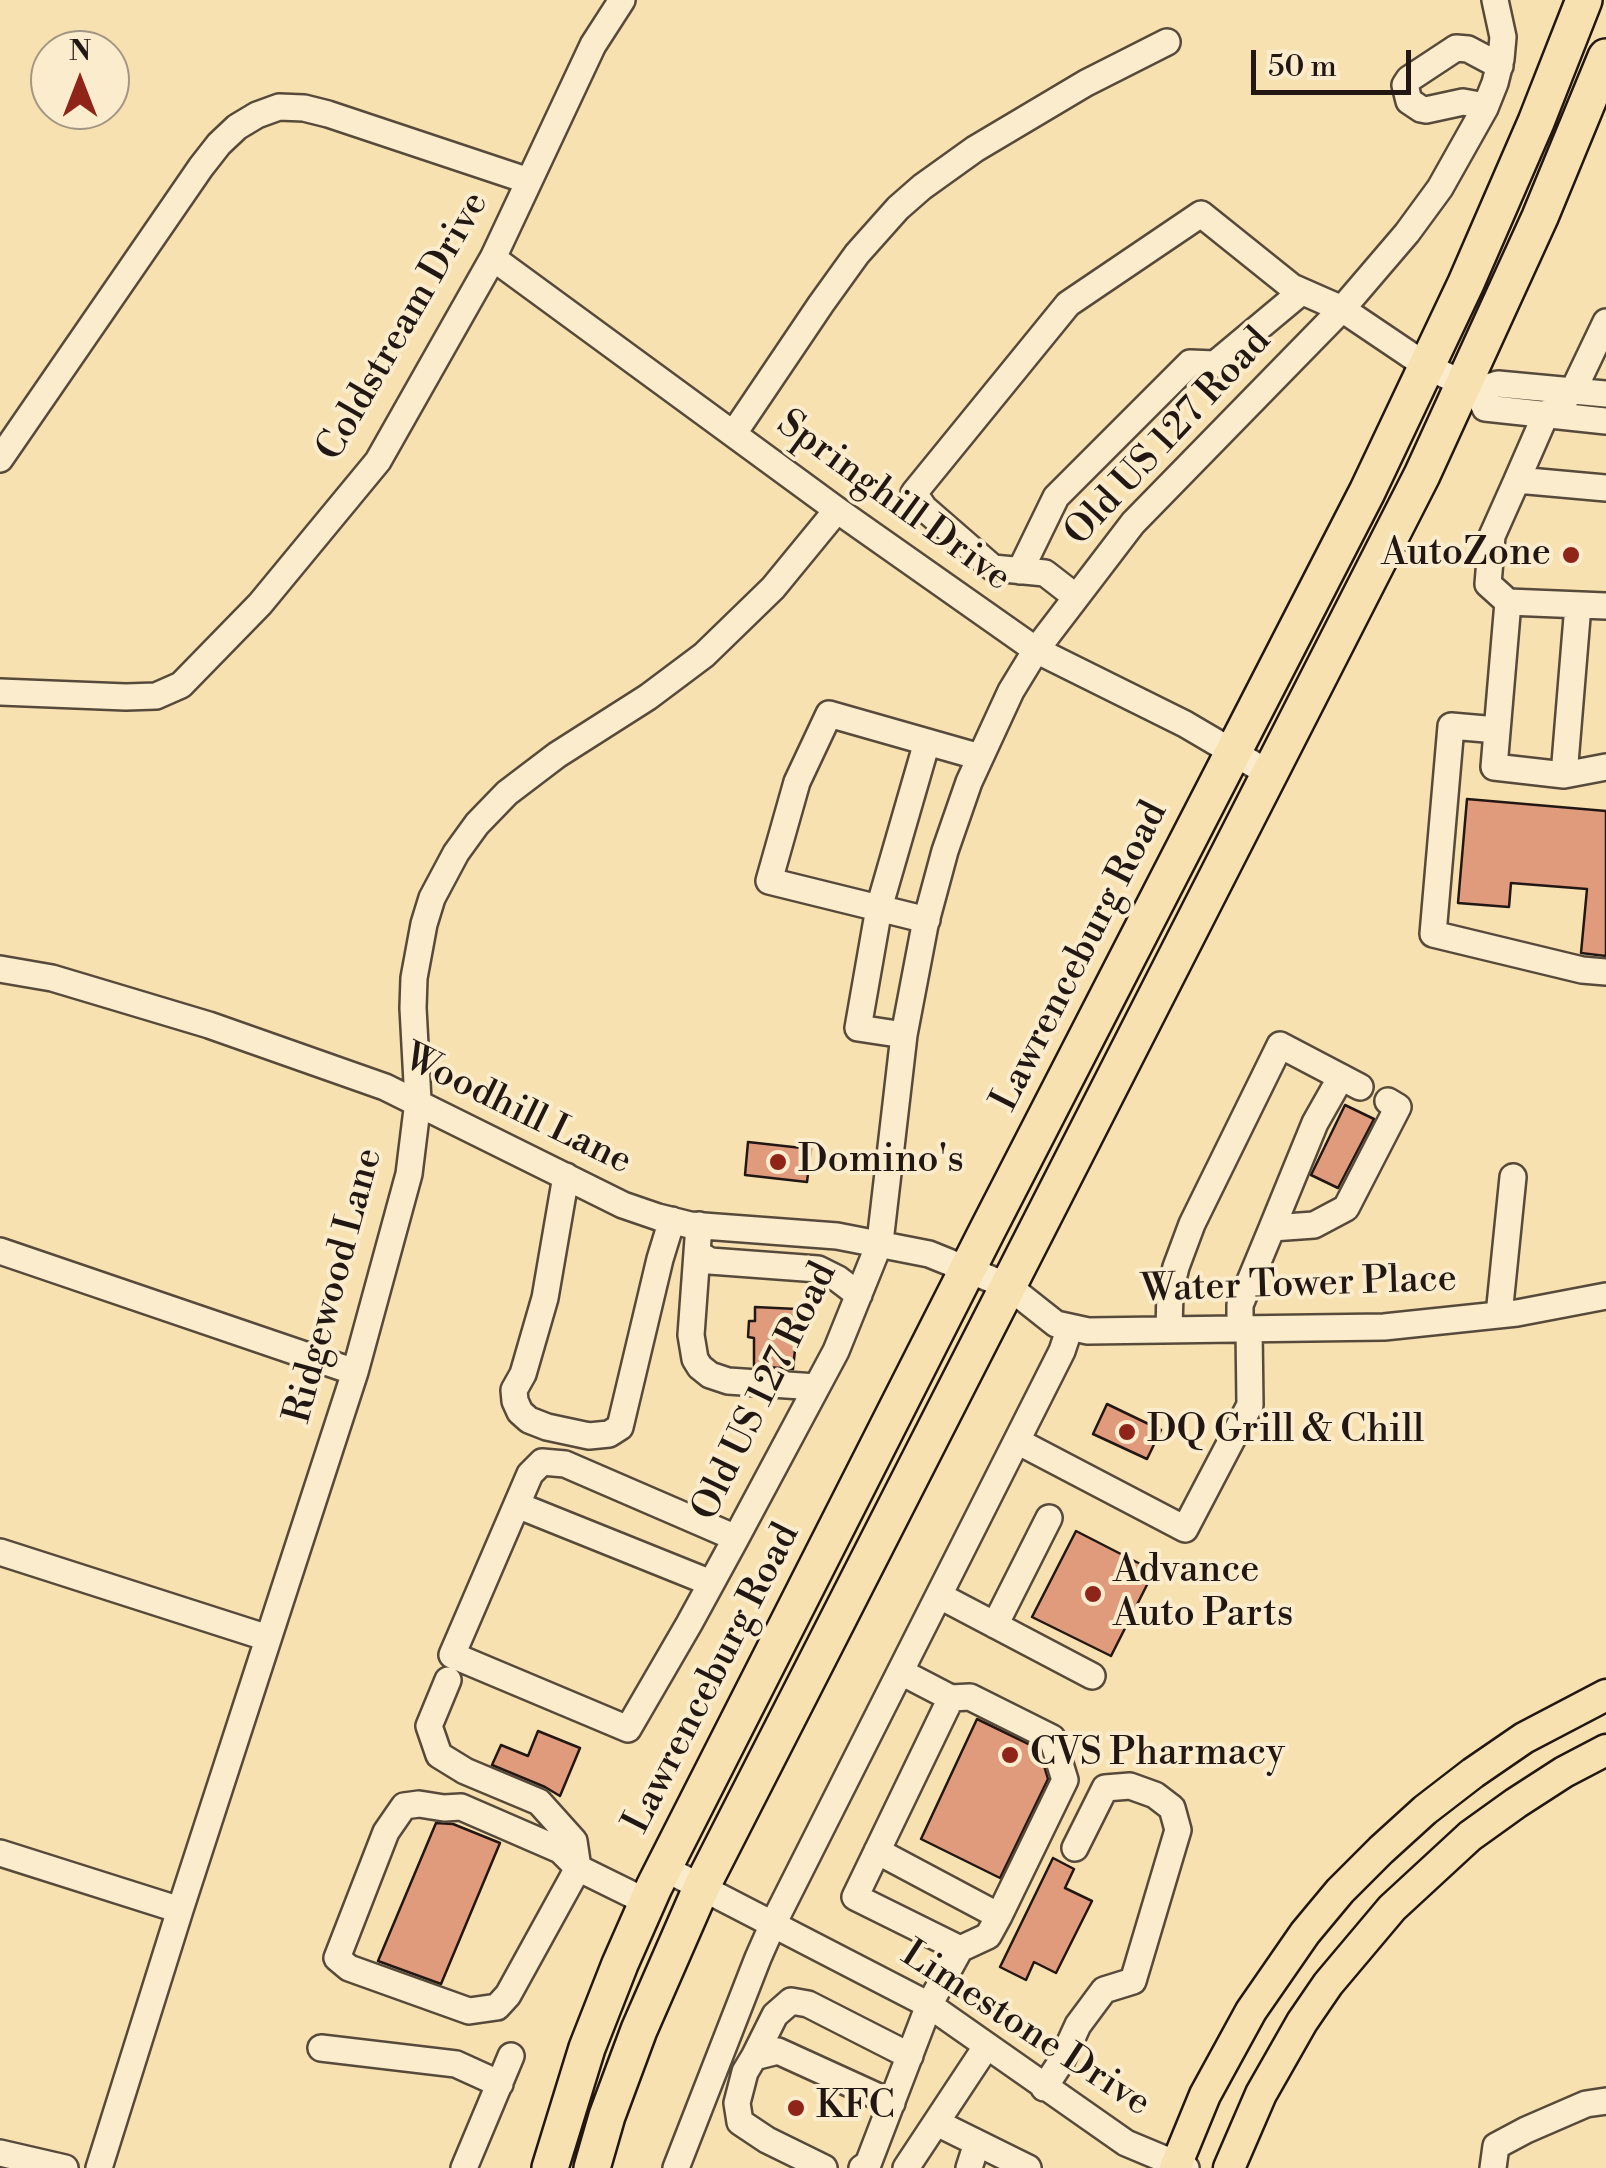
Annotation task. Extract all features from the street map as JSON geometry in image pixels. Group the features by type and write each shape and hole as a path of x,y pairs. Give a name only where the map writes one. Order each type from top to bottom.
{"highway":[{"name":"Lawrenceburg Road","path":"550,2168 587,2048 647,1902 1367,492 1428,367 1536,122 1584,0"},
{"path":"592,2168 639,2030 702,1886 1471,387 1606,57"}],"main road":[{"path":"1179,2167 1205,2095 1251,2011 1305,1933 1340,1891 1425,1810 1473,1773 1524,1738 1606,1695"},
{"path":"1229,2168 1261,2094 1302,2022 1358,1946 1392,1908 1470,1836 1564,1772 1606,1750"}],"street":[{"name":"Coldstream Drive","path":"0,692 156,696 181,685 260,604 378,461 494,258 593,45 622,0"},
{"name":"Old US 127 Road","path":"517,1505 452,1655 628,1729 836,1351 880,1242 904,1034 926,920 945,851 980,757 1011,692 1036,650 1132,523 1342,308 1407,234 1440,188 1485,106 1500,66 1504,37 1494,0"},
{"path":"734,434 830,292 876,230 898,208 948,167 990,141 1086,83 1167,42"},
{"path":"1485,106 1463,102 1421,109 1409,101 1405,86 1409,79 1456,48 1500,66"},
{"path":"0,459 201,167 219,144 257,114 279,107 304,108 529,181"},
{"path":"1076,597 1046,573 993,568 924,508 914,492 1068,304 1201,214 1300,292 1342,308 1428,367 1471,387 1498,384 1606,394"},
{"name":"Springhill Drive","path":"494,258 837,510 1036,650 1126,693 1270,774"},
{"path":"1020,571 1056,497 1190,363 1216,364 1300,292"},
{"path":"1605,326 1573,392 1545,416 1492,536 1488,584 1508,602 1606,606"},
{"path":"1471,387 1485,408 1606,421"},
{"path":"1518,480 1606,488"},
{"name":"Ridgewood Lane","path":"99,2168 354,1372 410,1174 418,1101 413,1008 418,950 443,876 477,824 506,793 704,655 773,588 837,510"},
{"path":"1508,602 1494,767 1564,775 1606,767"},
{"path":"1564,775 1578,605"},
{"path":"926,920 769,881 797,782 828,714 980,757"},
{"path":"1497,730 1451,726 1434,934 1582,970 1606,972"},
{"path":"904,1034 858,1028 878,908 926,742"},
{"name":"Woodhill Lane","path":"0,969 52,978 209,1024 334,1068 418,1101 624,1205 699,1225 880,1242 928,1254 1008,1286"},
{"path":"1017,1441 1185,1528 1250,1405 1240,1306 1314,1123 1350,1082 1280,1044 1192,1224 1170,1291 1169,1330"},
{"path":"1272,1228 1314,1224 1346,1208 1398,1107 1388,1102"},
{"path":"566,1176 544,1298 514,1390 515,1402 528,1420 589,1436 620,1428 672,1220"},
{"path":"1499,1315 1513,1177"},
{"path":"699,1225 692,1347 700,1366 710,1376 728,1381 816,1387"},
{"path":"0,1251 354,1372"},
{"path":"697,1253 710,1260 818,1270 858,1295"},
{"name":"Water Tower Place","path":"1008,1286 1056,1324 1088,1331 1384,1327 1499,1315 1606,1296"},
{"path":"676,2168 773,1924 1062,1351 1070,1327"},
{"path":"712,1582 517,1505 530,1474 542,1462 565,1464 736,1538"},
{"path":"996,1625 1049,1518"},
{"path":"0,1552 268,1638"},
{"path":"940,1596 1092,1676"},
{"path":"862,2168 868,2164 929,2005 960,1949 988,1936 1065,1780 1052,1738 970,1697 951,1698 901,1672"},
{"path":"448,1680 429,1726 439,1755 465,1771 540,1802 574,1841 578,1868 508,1996 497,2007 469,2012 349,1968 337,1958 386,1832 404,1806 461,1807 560,1850 578,1868 647,1902"},
{"path":"951,1698 855,1897 960,1949"},
{"path":"1044,2088 1078,2025 1104,1990 1132,1981 1178,1830 1172,1808 1130,1786 1105,1788 1075,1848"},
{"path":"877,1850 999,1916"},
{"path":"0,1853 180,1910"},
{"name":"Limestone Drive","path":"664,1868 929,2005 1126,2144 1179,2167"},
{"path":"824,2168 740,2122 737,2103 750,2064 775,2016 791,2002 808,2004 910,2056"},
{"path":"906,2168 986,2047"},
{"path":"321,2048 456,2064 500,2084"},
{"path":"720,2061 750,2064 778,2050 892,2102"},
{"path":"464,2168 512,2056"},
{"path":"1493,2168 1496,2146 1586,2104 1606,2101"},
{"path":"937,2123 973,2156 1028,2168"},
{"path":"0,2153 65,2168"}],"building":[{"path":"1467,799 1606,811 1606,956 1581,953 1587,889 1511,883 1509,907 1458,903"},
{"path":"1345,1105 1374,1119 1338,1188 1311,1175"},
{"name":"Domino's","path":"748,1142 811,1149 807,1182 745,1175"},
{"path":"755,1307 797,1309 796,1324 802,1324 801,1340 796,1340 793,1369 754,1366 754,1338 748,1337 749,1321 755,1321"},
{"name":"DQ Grill & Chill","path":"1107,1404 1161,1430 1147,1459 1093,1434"},
{"name":"Advance Auto Parts","path":"1076,1531 1154,1571 1111,1656 1032,1617"},
{"name":"CVS Pharmacy","path":"977,1719 1039,1749 1048,1779 1000,1878 921,1839"},
{"path":"538,1731 580,1748 560,1796 492,1765 501,1745 528,1756"},
{"path":"436,1823 453,1824 500,1843 441,1984 378,1961"},
{"path":"1053,1858 1074,1869 1065,1888 1092,1901 1056,1973 1034,1962 1026,1980 1000,1967"}],"place":[{"name":"AutoZone","path":"1571,555"},
{"name":"Domino's","path":"778,1162"},
{"name":"DQ Grill & Chill","path":"1127,1432"},
{"name":"Advance Auto Parts","path":"1093,1594"},
{"name":"CVS Pharmacy","path":"1010,1755"},
{"name":"KFC","path":"796,2108"}]}
